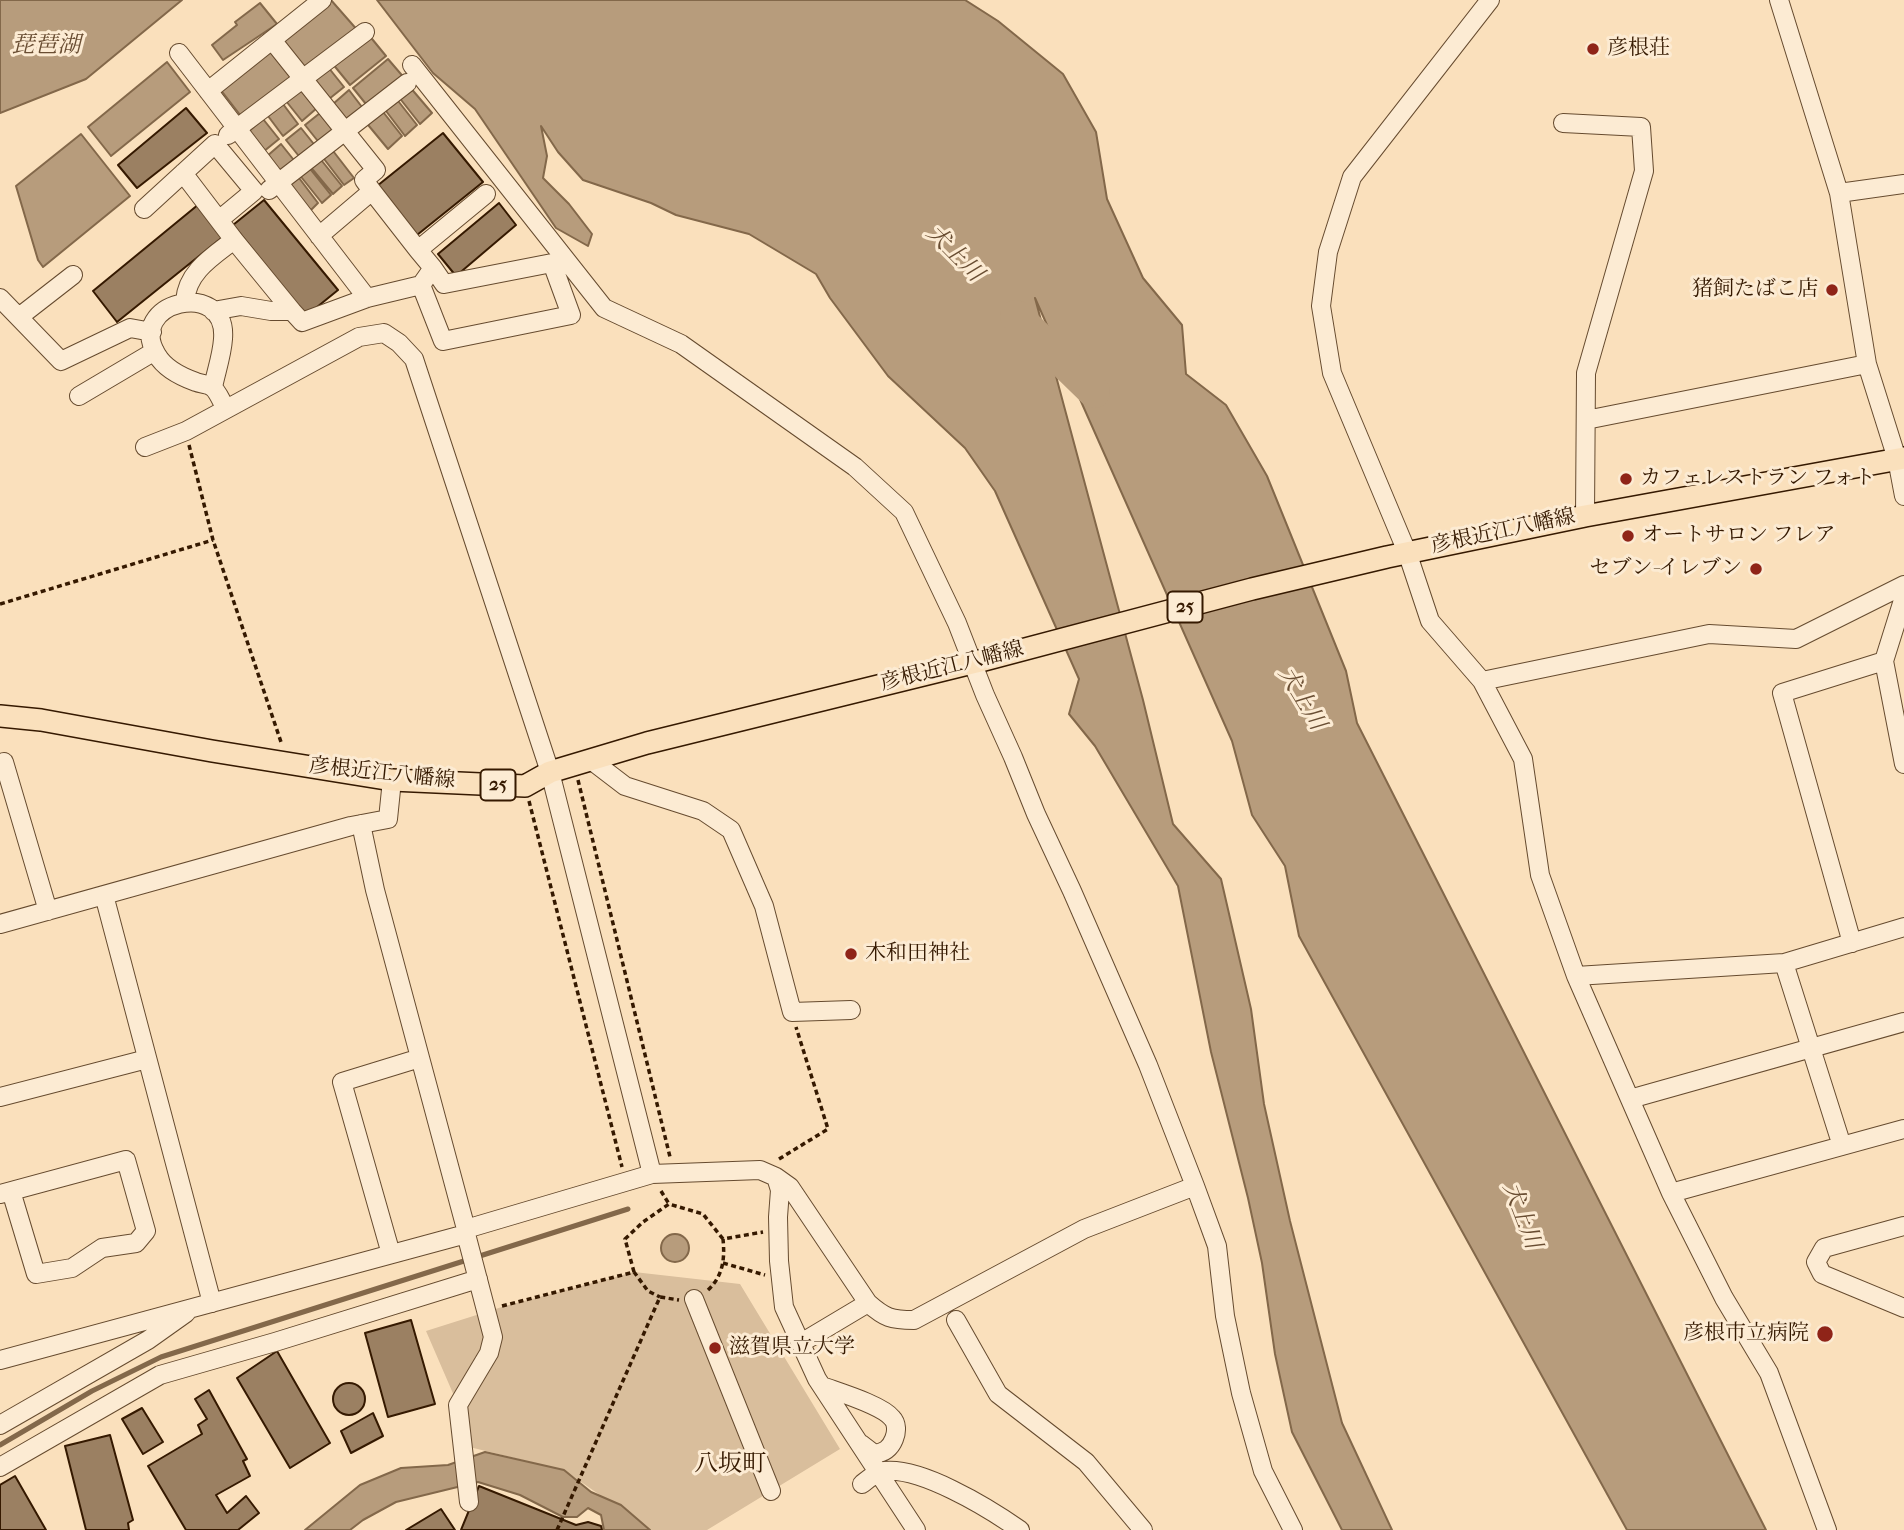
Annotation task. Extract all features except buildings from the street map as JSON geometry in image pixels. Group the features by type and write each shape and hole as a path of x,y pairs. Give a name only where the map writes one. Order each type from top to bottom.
{"main road":[{"name":"彦根近江八幡線","path":"0,716 41,720 392,780 525,786 550,772 646,743 978,662 1252,589 1397,554 1900,458"}],"street":[{"path":"208,91 322,0"},
{"path":"1490,0 1352,177 1328,252 1321,306 1332,373 1397,554 1430,621 1482,681 1523,760 1540,875 1576,976 1671,1193 1724,1298 1769,1373 1827,1530"},
{"path":"1779,0 1839,193 1867,364 1900,458 1904,496"},
{"path":"144,209 215,144 365,32"},
{"path":"272,40 376,170 364,180 443,284 552,263 570,315 443,341 421,285"},
{"path":"179,53 367,298"},
{"path":"412,65 604,308 681,344 855,467 904,512 978,662 1036,814 1149,1065 1217,1246 1225,1316 1241,1393 1263,1471 1293,1530"},
{"path":"215,144 259,197 407,83"},
{"path":"1563,123 1641,127 1644,171 1586,373 1585,516"},
{"path":"183,173 302,322 367,298 421,285 432,268"},
{"path":"1839,193 1904,184"},
{"path":"219,220 254,191"},
{"path":"320,236 372,191"},
{"path":"418,250 486,194"},
{"path":"185,301 186,285 206,262 234,240"},
{"path":"19,317 73,275"},
{"path":"0,298 61,361 131,328 152,332"},
{"path":"213,387 223,340 222,325 214,311 185,301 167,308 153,321 150,341 158,358 177,374 213,387 226,410"},
{"path":"214,311 241,306 292,311"},
{"path":"145,447 186,431 359,337 384,333 399,343 414,359 550,772 652,1174"},
{"path":"79,396 155,351"},
{"path":"1586,420 1867,364"},
{"path":"1482,681 1710,634 1796,639 1904,585"},
{"path":"1904,597 1884,661 1904,765"},
{"path":"1852,943 1782,693 1884,661"},
{"path":"1,758 48,911"},
{"path":"582,762 625,786 703,811 730,830 764,906 792,1012 851,1010"},
{"path":"0,925 361,824 388,819 392,780"},
{"path":"361,824 375,890 493,1337 489,1353 458,1405 469,1502"},
{"path":"104,895 147,1059 203,1304"},
{"path":"1576,976 1784,962 1904,927"},
{"path":"1784,962 1842,1146"},
{"path":"1630,1099 1904,1022"},
{"path":"391,1254 342,1082 420,1058"},
{"path":"0,1097 147,1059"},
{"path":"1671,1193 1904,1129"},
{"path":"126,1160 146,1231 136,1243 102,1248 72,1268 36,1274 5,1192 126,1160"},
{"path":"0,1360 391,1254 652,1174 674,1173 768,1174 790,1187 868,1303 883,1316 897,1320 914,1320 1084,1229 1195,1186"},
{"path":"768,1174 780,1190 778,1217 784,1307 822,1386 916,1530"},
{"path":"1904,1226 1824,1248 1816,1262 1822,1274 1904,1308"},
{"path":"0,1466 160,1375 478,1279"},
{"path":"694,1299 771,1491"},
{"path":"800,1343 868,1303"},
{"path":"0,1425 148,1340 203,1304"},
{"path":"956,1320 998,1394 1086,1462 1143,1530"},
{"path":"822,1386 874,1405 892,1417 896,1432 889,1448 883,1453 874,1454 858,1442"},
{"path":"862,1484 878,1472 896,1471 953,1488 1020,1530"}],"path":[{"path":"186,431 213,540 288,764"},
{"path":"0,604 213,540"},
{"path":"582,762 674,1173"},
{"path":"525,786 626,1182"},
{"path":"768,1174 828,1129 792,1012"},
{"path":"669,1204 704,1214 723,1239 723,1263 716,1283 694,1299 670,1300 648,1292 634,1272 625,1239 669,1204"},
{"path":"723,1239 766,1232"},
{"path":"723,1263 781,1281"},
{"path":"487,1310 634,1272"},
{"path":"558,1530 660,1297"}],"shaded area":[{"path":"634,1272 740,1284 840,1449 707,1530 650,1530 564,1470 461,1445 458,1405 426,1331 505,1306"}],"water":[{"name":"琵琶湖","path":"0,0 182,0 86,79 0,113"},
{"path":"331,0 359,32 305,74 280,42"},
{"path":"377,0 965,0 998,21 1063,74 1096,132 1107,199 1143,278 1182,325 1186,374 1226,405 1267,476 1346,671 1357,723 1766,1530 1627,1530 1299,936 1285,866 1252,815 1232,741 1035,298 1143,700 1173,824 1221,879 1251,1009 1264,1104 1290,1221 1342,1423 1392,1530 1342,1530 1292,1432 1275,1354 1262,1263 1211,1052 1178,886 1095,746 1069,714 1079,679 995,491 965,448 888,376 830,298 816,274 749,234 676,215 651,203 583,180 558,152 541,126 547,156 543,178 569,204 592,234 588,246 556,228 475,109 433,73"},
{"path":"260,3 277,24 223,60 212,45 237,25 235,22"},
{"path":"368,34 386,56 350,85 332,63"},
{"path":"273,48 297,77 244,120 220,89"},
{"path":"388,59 406,80 370,109 353,88"},
{"path":"167,62 190,92 111,156 88,127"},
{"path":"328,67 344,87 329,99 313,80"},
{"path":"409,86 432,113 420,124 398,96"},
{"path":"302,89 317,108 302,121 286,101"},
{"path":"349,90 365,111 349,123 333,104"},
{"path":"395,97 417,125 405,136 383,107"},
{"path":"283,104 298,124 283,136 268,116"},
{"path":"380,108 402,136 388,149 364,120"},
{"path":"320,113 337,133 321,145 305,125"},
{"path":"263,119 279,139 263,152 248,132"},
{"path":"301,128 317,148 302,160 286,140"},
{"path":"81,134 130,196 43,267 38,260 16,186"},
{"path":"281,144 297,164 281,176 266,157"},
{"path":"330,147 354,178 344,185 321,155"},
{"path":"318,156 342,186 333,194 308,164"},
{"path":"307,165 331,195 322,203 298,173"},
{"path":"296,174 318,203 310,211 286,182"},
{"path":"675,1234 685,1238 689,1248 685,1258 675,1262 665,1258 661,1248 665,1238"},
{"path":"485,1452 564,1470 591,1492 621,1505 650,1530 604,1530 601,1515 588,1508 577,1517 563,1517 520,1495 478,1482 396,1502 350,1530 305,1530 360,1485 401,1468 448,1465"}],"waterway":[{"name":"犬上川","path":"1016,316 1094,392"},
{"path":"0,1445 92,1391 161,1357 628,1209"}],"place":[{"name":"彦根荘","path":"1593,49"},
{"name":"猪飼たばこ店","path":"1832,290"},
{"name":"カフェレストラン フォト","path":"1626,479"},
{"name":"オートサロン フレア","path":"1628,536"},
{"name":"セブン-イレブン","path":"1756,569"},
{"name":"木和田神社","path":"851,954"},
{"name":"彦根市立病院","path":"1825,1334"},
{"name":"滋賀県立大学","path":"715,1348"}],"district":[{"name":"八坂町","path":"730,1465"}]}
